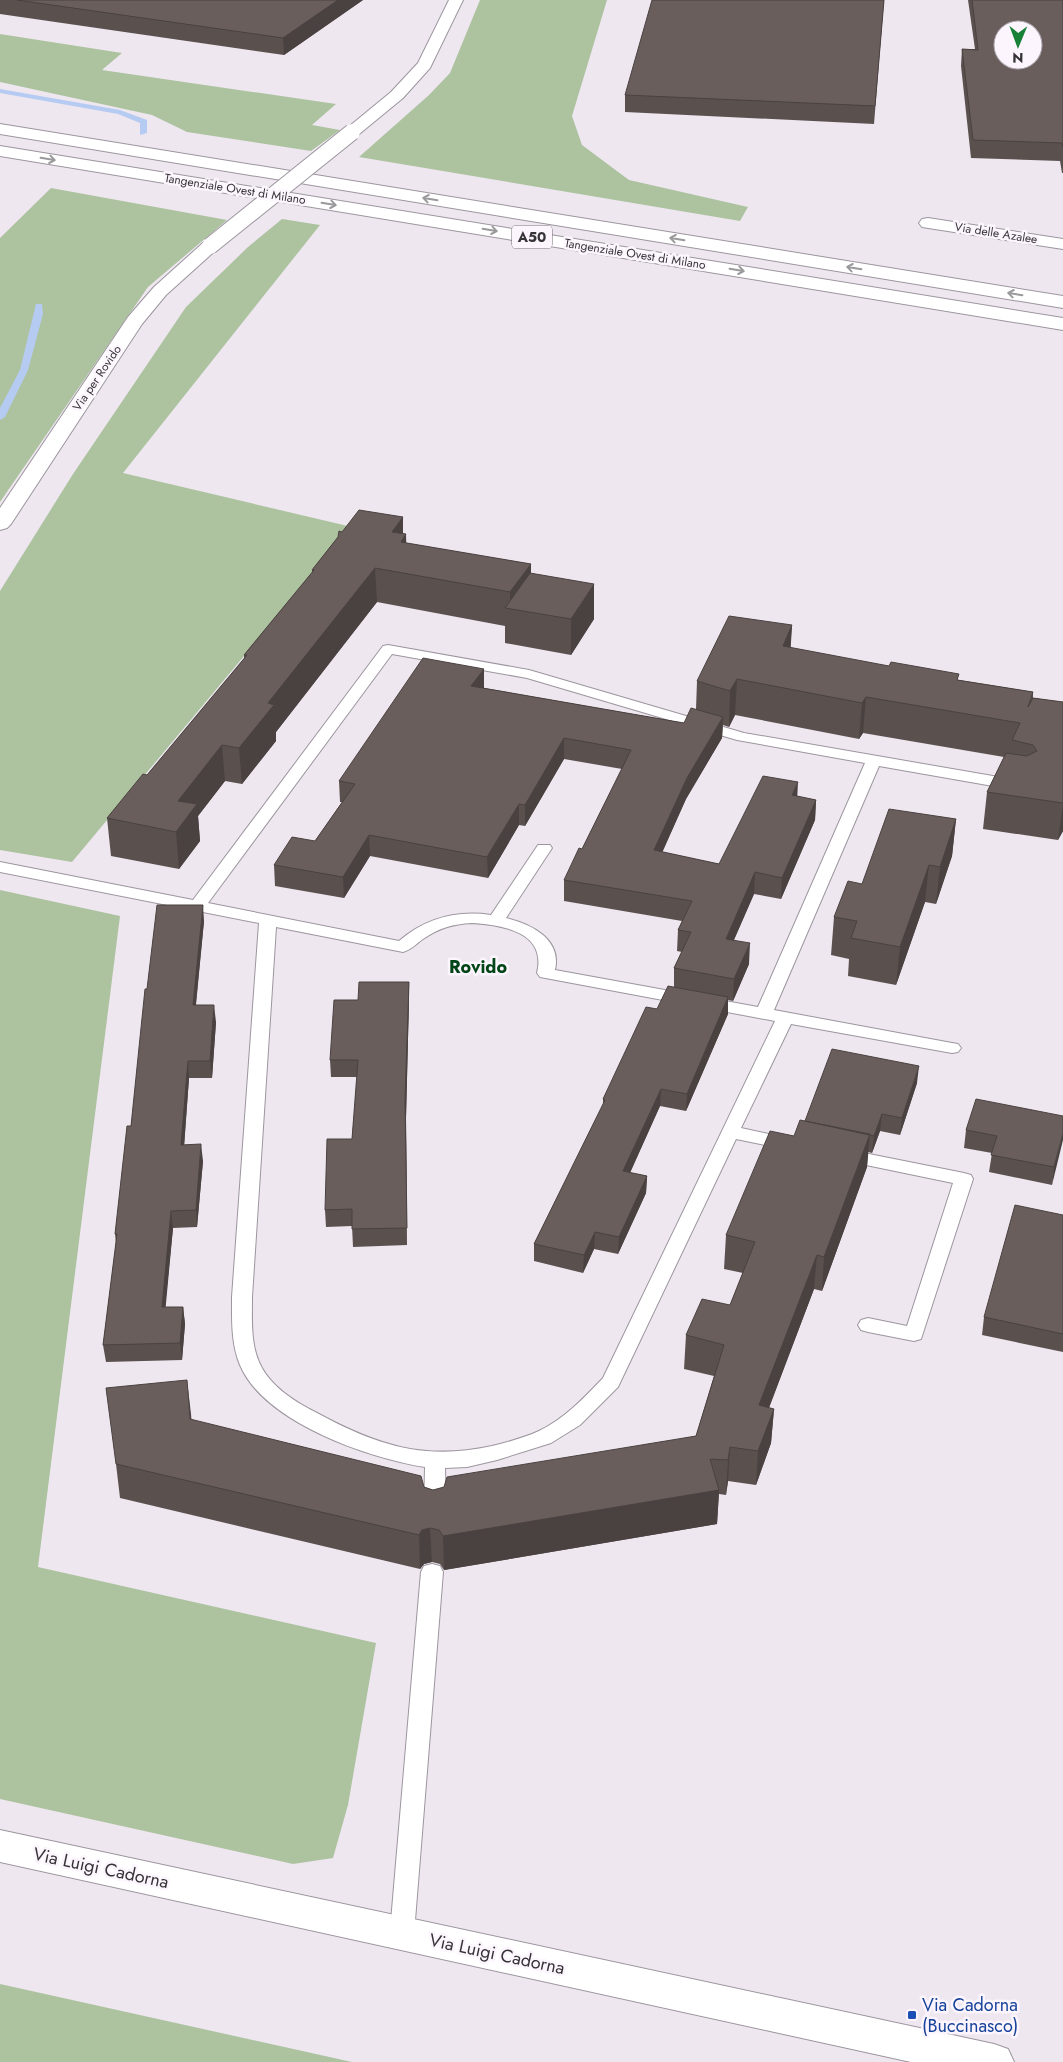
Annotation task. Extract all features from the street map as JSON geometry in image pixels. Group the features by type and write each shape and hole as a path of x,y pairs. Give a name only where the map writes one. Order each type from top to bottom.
{"main road":[{"name":"Via per Rovido","path":"0,524 135,322 160,291 210,246 397,95 425,65 456,0"},
{"name":"Tangenziale Ovest di Milano","path":"0,129 1063,302"},
{"name":"Tangenziale Ovest di Milano","path":"0,151 1063,324"},
{"name":"Via delle Azalee","path":"928,223 1063,244"},
{"name":"Via Luigi Cadorna","path":"0,1846 994,2062"}],"lane":[{"path":"198,906 388,649 529,674 742,738 1023,786"},
{"path":"764,1013 874,760"},
{"path":"496,920 544,848"},
{"path":"0,867 403,947 417,934 446,921 471,918 496,920 519,926 542,943 548,957 546,973 952,1048"},
{"path":"268,919 242,1297 244,1346 250,1367 268,1390 296,1410 344,1437 374,1448 412,1458 435,1460 468,1459 514,1448 557,1430 584,1409 611,1382 785,1017"},
{"path":"731,1132 809,1148"},
{"path":"828,1152 964,1179 914,1334 868,1325"},
{"path":"435,1460 435,1514"},
{"path":"402,1933 432,1572"}],"green space":[{"path":"480,0 607,0 572,116 582,145 629,180 748,207 740,221 359,157 429,95 450,73"},
{"path":"0,34 122,53 102,70 336,104 312,125 340,130 311,151 187,132 152,115 0,82"},
{"path":"51,188 227,220 148,287 0,502 0,238"},
{"path":"282,219 320,225 123,473 352,527 72,862 0,850 0,591 73,474 186,307 248,247"},
{"path":"0,890 120,916 38,1567 376,1643 348,1805 333,1858 293,1864 0,1799"},
{"path":"0,1984 352,2062 0,2062"}],"building":[{"path":"17,0 338,0 283,38"},
{"path":"652,0 884,0 875,106 625,95"},
{"path":"972,0 1063,0 1063,147 1062,143 973,140 962,49 978,50"},
{"path":"359,510 403,517 392,532 406,534 401,542 531,564 510,592 375,568 268,703 274,705 239,748 222,745 178,801 197,804 176,832 107,818 143,774 147,775 247,655 244,655 314,570 312,570 338,537 339,531 342,532"},
{"path":"530,573 594,584 571,619 505,608"},
{"path":"729,616 792,625 783,646 889,666 891,662 959,674 957,680 1033,692 1028,707 1033,698 1063,702 1063,803 987,792 1006,753 1027,756 1037,751 1033,745 1012,740 1020,723 866,697 862,703 737,679 730,691 697,681"},
{"path":"423,658 484,669 471,686 684,723 691,708 723,717 687,778 654,850 719,864 763,776 798,782 792,795 816,800 782,878 755,872 726,939 750,943 734,979 674,968 691,932 678,930 692,901 564,880 579,848 582,849 631,750 564,738 525,805 519,804 487,857 369,835 343,877 274,865 292,837 315,841 355,784 339,781"},
{"path":"889,809 956,819 940,867 929,865 900,947 851,938 857,921 834,917 848,881 862,884"},
{"path":"157,905 203,905 193,1005 214,1005 210,1061 188,1061 181,1145 201,1144 196,1210 171,1211 162,1307 183,1307 180,1343 103,1345 117,1234 115,1234 127,1126 131,1126 145,989 147,989"},
{"path":"359,982 409,982 405,1101 407,1228 352,1229 352,1209 325,1210 327,1139 352,1139 358,1060 330,1060 334,1000 358,1000"},
{"path":"668,986 728,997 687,1094 661,1089 623,1171 647,1176 619,1237 595,1232 584,1255 534,1244 605,1100 603,1099 646,1007 657,1009"},
{"path":"832,1049 919,1066 902,1118 882,1114 874,1136 805,1121"},
{"path":"976,1099 1063,1116 1063,1133 1054,1167 991,1155 997,1136 966,1130"},
{"path":"800,1120 870,1134 824,1257 817,1255 759,1405 774,1409 758,1451 730,1447 728,1460 710,1459 719,1490 443,1536 439,1530 430,1528 422,1530 419,1535 116,1464 106,1388 187,1380 190,1419 421,1476 424,1487 433,1490 444,1487 447,1477 696,1436 724,1345 686,1335 702,1299 730,1305 755,1242 726,1235 770,1131 794,1136"},
{"path":"1015,1205 1063,1215 1063,1334 984,1317"}],"waterway":[{"path":"0,91 120,112 144,122 143,133"},
{"path":"0,417 24,370 39,314 39,306"}],"place":[{"name":"Via Cadorna (Buccinasco)","path":"912,2015"}],"district":[{"name":"Rovido","path":"478,967"}]}
